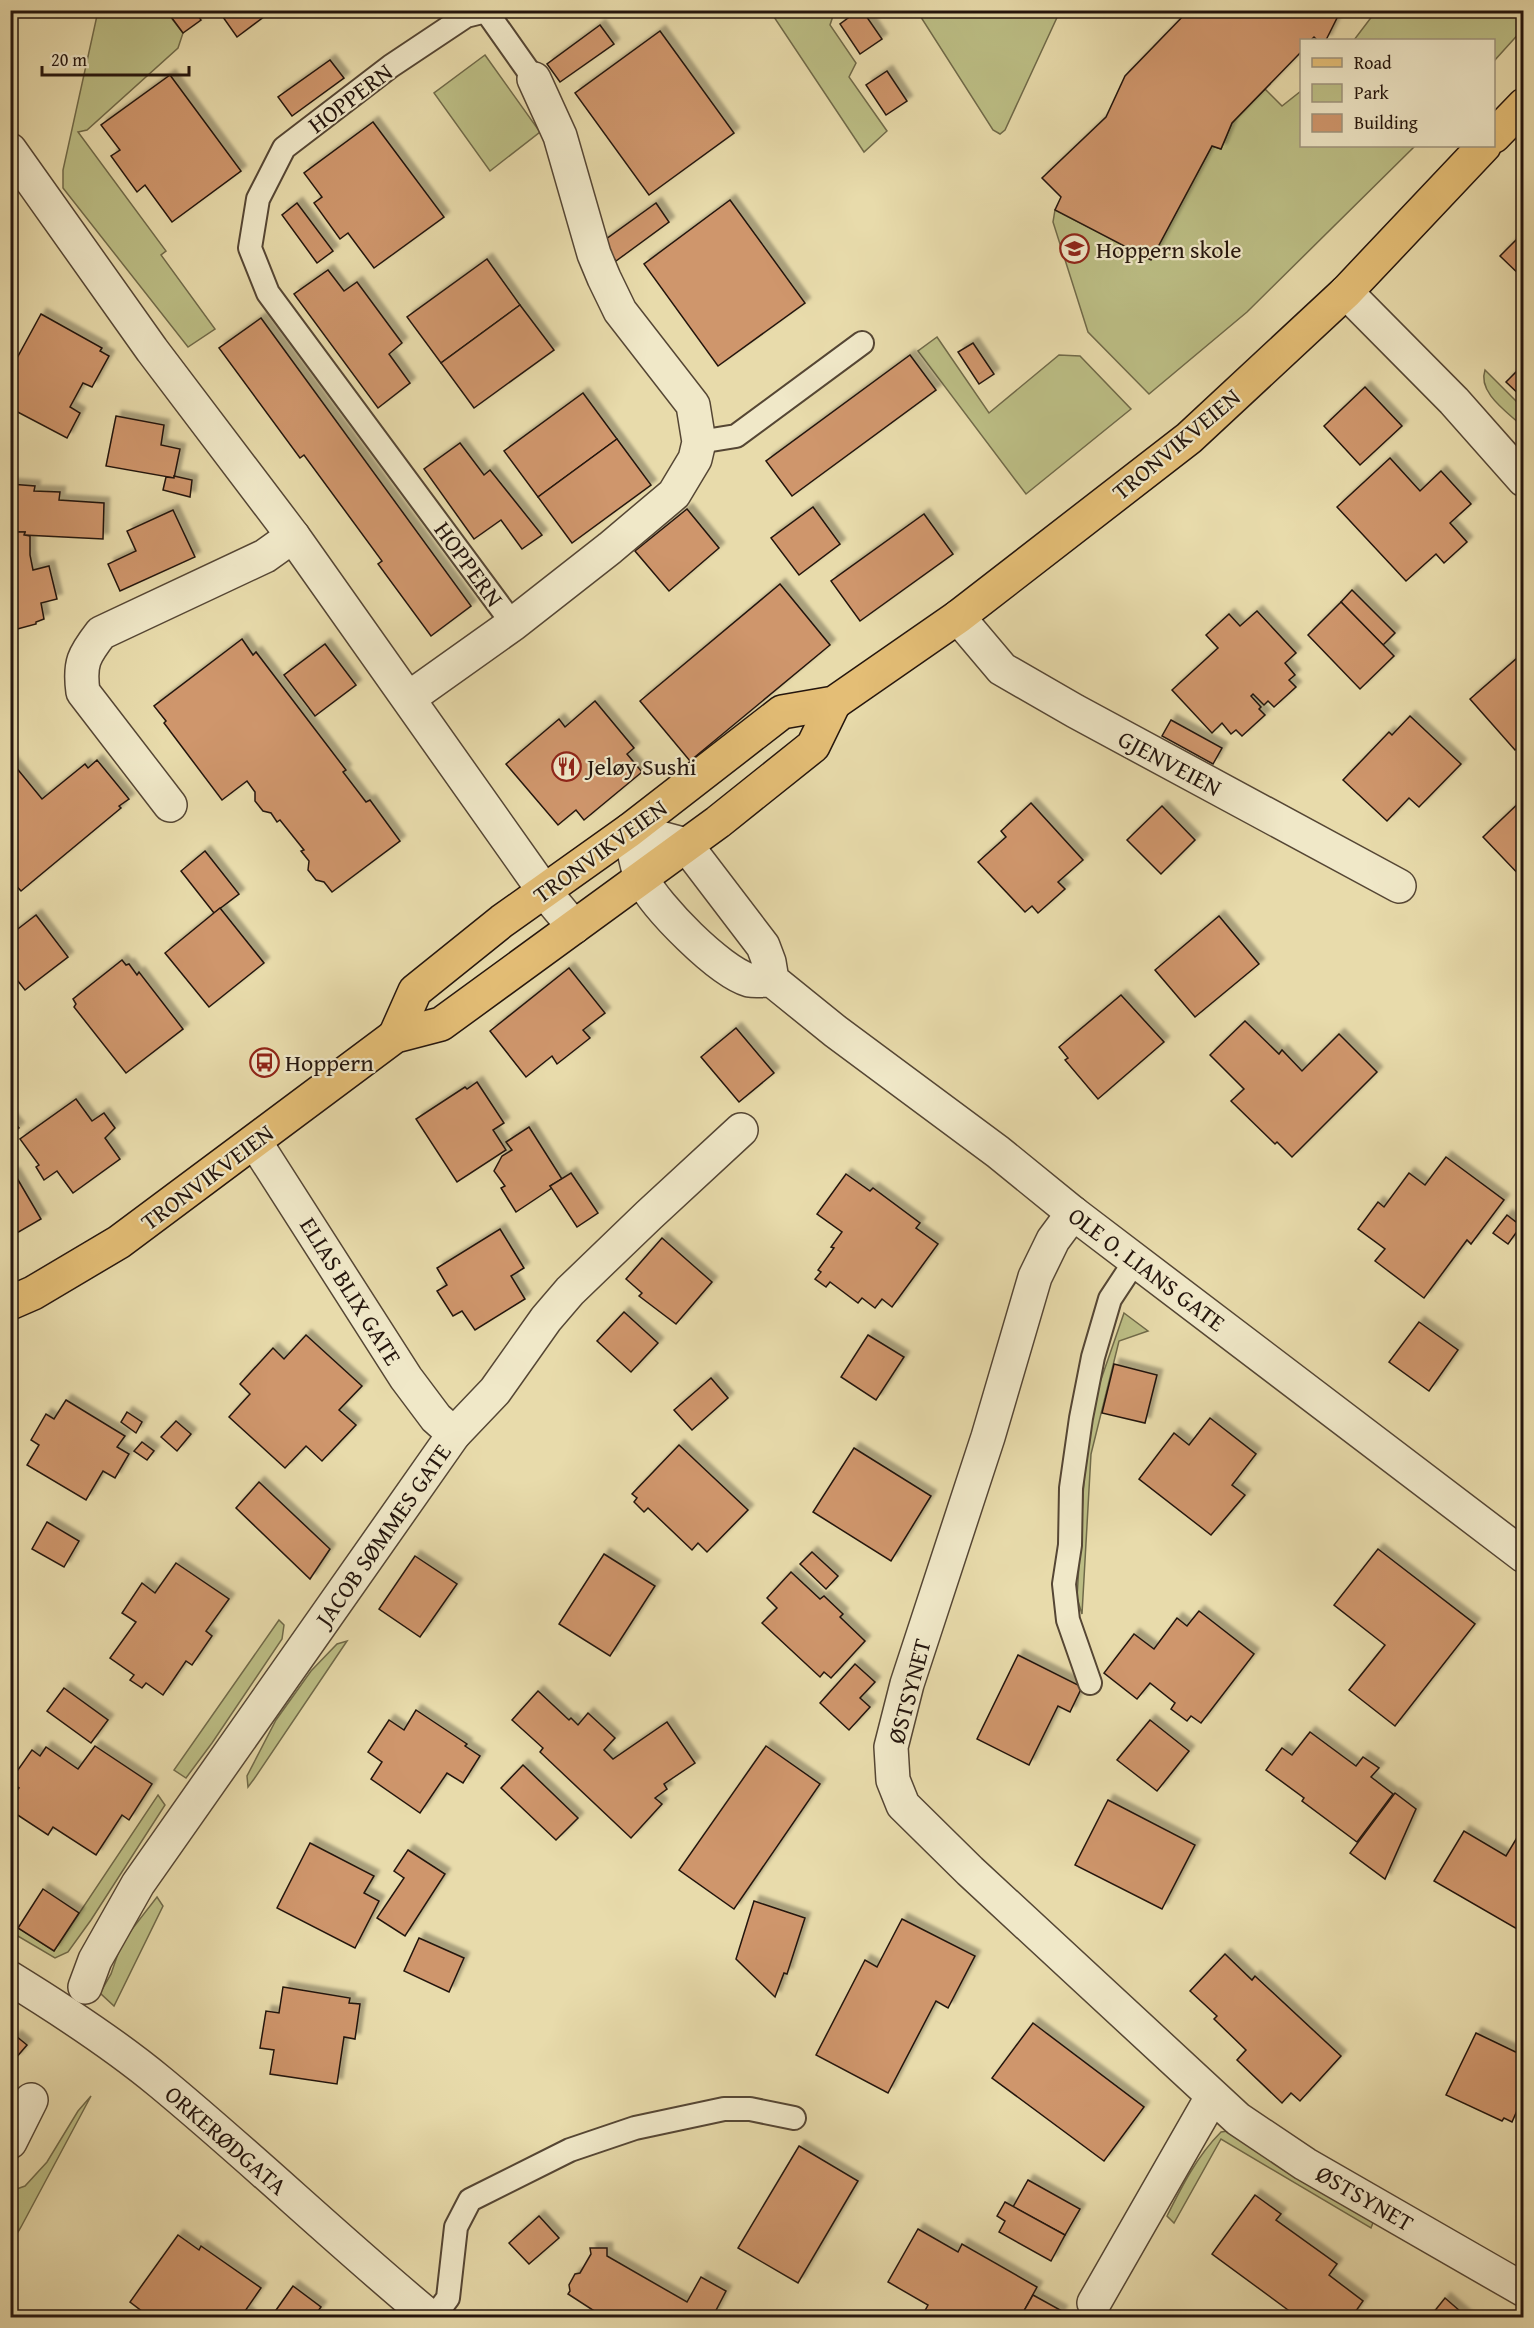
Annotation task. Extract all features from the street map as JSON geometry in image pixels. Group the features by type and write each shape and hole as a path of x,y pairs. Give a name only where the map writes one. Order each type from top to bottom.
{"main road":[{"path":"1495,135 1524,105"},
{"name":"TRONVIKVEIEN","path":"395,1036 415,992 502,921 630,830 782,712 834,703 958,617 1189,438 1346,292 1483,147"},
{"name":"TRONVIKVEIEN","path":"10,1304 33,1293 119,1242 395,1036 441,1024 641,879 718,822 813,746 834,703"}],"street":[{"name":"HOPPERN","path":"410,698 513,624 610,548 674,494 695,459 699,442 693,405 620,311 604,278 594,254 560,135 534,79"},
{"path":"10,150 152,350 293,536 410,698 544,891 574,927"},
{"path":"1346,292 1455,401 1524,480"},
{"path":"170,805 83,692 81,675 85,653 100,633 265,556 293,536"},
{"name":"GJENVEIEN","path":"958,617 1002,669 1075,711 1399,886"},
{"path":"630,830 686,845 763,946 770,962 772,980 749,980 733,971 685,934 670,919 641,879 630,830"},
{"name":"OLE O. LIANS GATE","path":"772,980 835,1031 998,1152 1073,1213 1524,1556"},
{"name":"JACOB SØMMES GATE","path":"85,1987 95,1960 138,1884 454,1434 495,1391 546,1319 570,1292 741,1130"},
{"name":"ELIAS BLIX GATE","path":"255,1142 406,1378 436,1418 454,1434"},
{"name":"ØSTSYNET","path":"1073,1213 1053,1240 1035,1277 988,1437 907,1684 891,1747 893,1780 903,1805 919,1823 1238,2119 1286,2152 1524,2290"},
{"name":"ORKERØDGATA","path":"10,1978 70,2014 159,2081 378,2274 432,2318"},
{"path":"1094,2303 1212,2097"},
{"path":"10,2142 31,2100"}],"lane":[{"name":"HOPPERN","path":"513,624 268,293 250,248 258,199 284,148 391,66 466,15 486,11 534,79"},
{"path":"699,442 736,436 862,343"},
{"path":"1090,1683 1068,1620 1064,1584 1070,1545 1071,1488 1087,1387 1110,1299 1136,1261"},
{"path":"432,2318 448,2298 456,2227 470,2200 570,2150 635,2128 724,2109 750,2109 794,2118"}],"green space":[{"path":"835,10 830,25 856,63 849,77 887,131 864,152 770,11"},
{"path":"98,11 166,11 183,33 178,48 87,130 78,132 166,251 161,255 215,329 188,347 63,188 63,170"},
{"path":"917,11 1060,11 1005,130 1000,134 993,130"},
{"path":"1376,11 1523,11 1523,29 1495,60 1495,39 1355,39"},
{"path":"485,55 540,132 490,171 434,93"},
{"path":"1265,89 1282,106 1300,92 1300,147 1414,147 1247,312 1149,394 1088,332 1053,222 1055,210 1151,259 1212,146 1221,149 1232,123"},
{"path":"937,337 989,413 1059,355 1080,356 1131,409 1026,494 918,351"},
{"path":"1485,370 1523,408 1523,427 1490,394 1484,378"},
{"path":"1124,1313 1148,1331 1119,1341 1091,1454 1082,1614 1077,1598 1086,1446 1095,1397"},
{"path":"279,1620 284,1625 282,1639 186,1778 174,1770"},
{"path":"347,1641 248,1787 247,1776 276,1720 311,1671 337,1644"},
{"path":"158,1795 165,1805 68,1952 55,1958 11,1932 11,1923 54,1951"},
{"path":"157,1897 163,1906 114,2006 100,1993 111,1974 122,1942"},
{"path":"91,2096 11,2244 11,2191 25,2186 47,2162 78,2111"},
{"path":"1228,2131 1374,2220 1371,2228 1221,2139 1174,2223 1167,2216 1178,2194 1212,2141 1221,2132"}],"building":[{"path":"166,10 194,10 201,20 183,33"},
{"path":"218,10 273,10 237,37"},
{"path":"862,10 882,39 860,54 840,24"},
{"path":"1189,10 1341,10 1326,39 1314,37 1300,39 1300,53 1232,123 1221,149 1212,146 1151,260 1055,210 1061,197 1042,178 1106,117 1125,76"},
{"path":"600,25 614,44 560,82 547,64"},
{"path":"660,31 734,133 649,195 575,93"},
{"path":"330,60 344,78 292,116 278,97"},
{"path":"887,71 907,101 886,115 866,85"},
{"path":"170,75 241,171 172,222 145,185 137,192 111,156 120,150 101,125"},
{"path":"373,122 444,217 374,268 348,233 340,239 314,203 322,197 304,173"},
{"path":"730,200 805,303 718,366 644,264"},
{"path":"297,203 333,251 317,263 282,215"},
{"path":"656,203 669,222 616,261 602,242"},
{"path":"1524,232 1524,279 1500,256"},
{"path":"487,259 520,305 441,363 407,317"},
{"path":"328,270 344,291 357,282 402,343 389,354 410,383 378,408 294,294"},
{"path":"520,305 554,350 474,408 441,363"},
{"path":"41,314 102,348 100,351 109,356 92,387 83,383 70,407 80,413 67,438 10,408 10,371"},
{"path":"261,318 471,606 431,636 378,564 382,561 304,455 300,458 219,348"},
{"path":"973,343 994,374 979,384 958,352"},
{"path":"910,355 936,390 792,496 766,461"},
{"path":"1524,364 1524,399 1506,382"},
{"path":"1365,387 1402,426 1360,465 1324,426"},
{"path":"583,393 617,439 538,497 504,451"},
{"path":"116,416 164,425 161,445 180,449 174,478 106,466"},
{"path":"617,439 651,485 572,543 538,497"},
{"path":"460,443 484,475 490,470 542,535 522,549 501,520 474,539 424,469"},
{"path":"1390,458 1420,491 1441,471 1471,504 1450,523 1467,542 1444,563 1436,554 1406,581 1337,507"},
{"path":"174,476 192,480 190,497 163,490 166,477 174,478"},
{"path":"10,484 35,486 34,491 60,492 59,500 104,503 103,539 24,535 25,532 10,532"},
{"path":"813,507 840,544 799,575 771,538"},
{"path":"687,509 719,548 669,591 635,551"},
{"path":"173,510 195,557 120,591 108,564 136,551 127,531"},
{"path":"924,514 953,554 860,621 831,581"},
{"path":"10,532 25,532 24,535 30,536 33,570 49,566 57,599 41,603 44,619 36,624 10,631"},
{"path":"780,584 830,645 690,761 640,701"},
{"path":"1352,590 1395,633 1383,645 1341,602"},
{"path":"1341,602 1394,656 1360,689 1308,635"},
{"path":"1257,611 1296,653 1285,663 1295,675 1289,680 1296,687 1274,707 1268,701 1264,705 1253,694 1251,696 1265,715 1242,736 1236,730 1231,734 1222,723 1212,733 1172,690 1218,648 1206,635 1229,614 1240,626"},
{"path":"242,639 253,655 256,652 346,770 343,772 366,802 370,800 400,841 332,892 324,882 316,880 308,870 309,861 301,851 304,850 280,820 277,822 271,813 263,811 255,801 255,792 247,781 222,800 164,723 166,721 154,706"},
{"path":"325,644 356,685 315,716 284,675"},
{"path":"1524,652 1524,742 1515,750 1470,699"},
{"path":"595,701 634,748 627,754 642,772 584,820 576,810 558,825 506,764 559,719 565,727"},
{"path":"1410,716 1461,764 1419,807 1409,798 1387,821 1343,780 1389,732 1392,735"},
{"path":"1171,720 1222,748 1213,764 1162,736"},
{"path":"10,760 42,799 85,764 88,768 97,760 129,799 21,891 10,879"},
{"path":"1524,798 1524,880 1483,837"},
{"path":"1031,803 1083,860 1058,882 1065,889 1038,913 1032,906 1025,912 978,862 1006,837 1001,831"},
{"path":"1162,806 1195,840 1161,874 1127,840"},
{"path":"205,851 239,894 214,913 181,871"},
{"path":"220,908 264,963 209,1007 165,953"},
{"path":"36,915 68,957 25,990 10,971 10,935"},
{"path":"1219,916 1259,964 1195,1017 1155,970"},
{"path":"122,960 126,965 129,964 137,975 139,972 183,1029 126,1073 74,1007 76,1004 73,999"},
{"path":"569,968 605,1013 583,1030 590,1038 557,1064 552,1056 526,1077 490,1031"},
{"path":"1121,995 1164,1042 1098,1099 1065,1060 1068,1058 1059,1047"},
{"path":"1245,1021 1279,1054 1282,1050 1302,1071 1339,1034 1377,1072 1292,1157 1277,1142 1275,1144 1231,1101 1244,1089 1210,1055"},
{"path":"736,1028 774,1073 739,1102 701,1057"},
{"path":"477,1082 504,1123 493,1130 506,1150 457,1182 416,1119 465,1087 467,1089"},
{"path":"76,1099 92,1121 104,1113 115,1128 105,1138 120,1159 73,1193 57,1171 44,1180 36,1167 39,1165 20,1139"},
{"path":"10,1117 19,1128 10,1135"},
{"path":"529,1127 562,1179 516,1212 501,1188 505,1186 494,1171 502,1156 512,1150 506,1142"},
{"path":"1446,1157 1504,1200 1471,1244 1467,1240 1424,1298 1375,1261 1385,1249 1358,1229 1378,1202 1384,1207 1409,1173 1425,1185"},
{"path":"14,1173 41,1219 10,1237 10,1175"},
{"path":"571,1173 598,1213 577,1227 550,1186"},
{"path":"846,1174 870,1191 873,1188 920,1223 916,1228 938,1244 892,1307 882,1299 875,1308 862,1298 858,1303 830,1282 826,1287 815,1279 821,1272 818,1270 834,1248 831,1247 842,1232 817,1214"},
{"path":"1507,1215 1521,1226 1508,1244 1493,1233"},
{"path":"500,1229 524,1268 511,1276 525,1299 475,1330 462,1311 453,1316 437,1291 447,1285 437,1268"},
{"path":"662,1238 712,1282 676,1324 639,1296 642,1293 626,1279"},
{"path":"624,1312 658,1343 631,1372 597,1341"},
{"path":"1419,1322 1458,1350 1429,1391 1389,1362"},
{"path":"306,1335 362,1386 339,1410 356,1425 322,1461 306,1446 285,1468 229,1417 250,1394 240,1384 273,1348 284,1359"},
{"path":"868,1335 904,1357 876,1400 841,1377"},
{"path":"1114,1364 1157,1375 1145,1423 1102,1413"},
{"path":"711,1378 728,1398 692,1430 674,1410"},
{"path":"66,1400 125,1436 117,1447 129,1454 115,1478 103,1471 86,1500 27,1465 39,1445 31,1440 46,1414 54,1419"},
{"path":"127,1412 142,1422 136,1433 121,1422"},
{"path":"1210,1418 1256,1454 1232,1485 1245,1495 1211,1535 1139,1479 1174,1433 1189,1445"},
{"path":"176,1421 191,1434 177,1451 161,1437"},
{"path":"142,1442 154,1451 147,1460 134,1451"},
{"path":"679,1445 748,1510 707,1552 698,1543 692,1550 648,1508 644,1512 634,1502 637,1498 632,1494"},
{"path":"854,1448 931,1496 891,1561 813,1512"},
{"path":"259,1482 330,1549 310,1579 236,1508"},
{"path":"47,1522 79,1541 64,1567 32,1549"},
{"path":"1378,1549 1475,1624 1395,1726 1349,1690 1385,1645 1334,1605"},
{"path":"812,1552 838,1576 826,1589 800,1564"},
{"path":"604,1554 655,1586 610,1656 559,1624"},
{"path":"415,1556 457,1584 420,1637 379,1609"},
{"path":"176,1563 229,1599 206,1631 212,1636 192,1665 186,1661 163,1695 146,1683 142,1688 130,1680 134,1675 110,1658 136,1622 122,1613 142,1583 155,1593"},
{"path":"791,1572 820,1599 824,1596 843,1614 840,1617 865,1641 831,1678 824,1672 820,1677 762,1623 777,1608 767,1598"},
{"path":"1199,1611 1254,1654 1201,1723 1191,1716 1187,1721 1171,1709 1175,1703 1150,1683 1137,1699 1104,1673 1134,1634 1154,1649 1177,1618 1187,1626"},
{"path":"1018,1655 1082,1687 1070,1712 1058,1706 1029,1765 977,1739"},
{"path":"855,1664 875,1682 860,1698 870,1707 849,1730 820,1703"},
{"path":"64,1688 108,1720 91,1743 47,1711"},
{"path":"538,1691 569,1720 571,1718 578,1725 588,1713 615,1738 604,1750 613,1759 667,1722 695,1763 664,1784 667,1789 655,1798 662,1804 631,1838 540,1752 543,1748 512,1720"},
{"path":"416,1710 467,1744 465,1746 480,1756 463,1783 447,1773 420,1813 371,1779 382,1762 368,1752 389,1720 404,1730"},
{"path":"1150,1720 1189,1751 1157,1791 1117,1760"},
{"path":"1310,1732 1356,1766 1363,1757 1379,1768 1371,1777 1393,1794 1357,1842 1302,1801 1304,1798 1266,1770 1282,1748 1292,1755"},
{"path":"95,1746 152,1784 129,1820 122,1815 96,1855 53,1827 48,1835 10,1810 10,1800 19,1788 10,1781 32,1750 40,1756 46,1747 78,1769"},
{"path":"766,1746 820,1784 734,1909 679,1870"},
{"path":"523,1765 578,1818 556,1840 501,1788"},
{"path":"1395,1793 1416,1809 1385,1879 1350,1853"},
{"path":"1108,1800 1195,1845 1162,1909 1075,1865"},
{"path":"1524,1826 1524,1933 1434,1881 1464,1831 1506,1856"},
{"path":"310,1843 374,1876 364,1893 379,1901 355,1948 277,1908"},
{"path":"408,1850 445,1874 405,1936 377,1918 404,1878 394,1871"},
{"path":"43,1889 79,1913 54,1951 18,1928"},
{"path":"754,1901 805,1918 787,1974 784,1973 775,1997 736,1959"},
{"path":"902,1919 975,1956 948,2008 936,2001 888,2093 816,2055 865,1960 877,1967"},
{"path":"419,1938 464,1958 449,1992 404,1971"},
{"path":"1225,1954 1252,1980 1255,1976 1341,2056 1300,2101 1291,2093 1282,2103 1237,2060 1246,2050 1214,2019 1217,2016 1190,1991"},
{"path":"283,1987 350,1998 349,2003 360,2004 355,2039 344,2037 337,2084 270,2074 274,2050 260,2048 266,2011 279,2013"},
{"path":"1033,2023 1144,2107 1104,2161 992,2078"},
{"path":"1476,2033 1524,2056 1524,2104 1520,2104 1512,2122 1504,2118 1502,2121 1446,2095"},
{"path":"16,2036 27,2045 15,2059 10,2055 10,2042"},
{"path":"799,2146 858,2181 798,2283 738,2248"},
{"path":"1028,2180 1080,2209 1065,2235 1013,2207"},
{"path":"1255,2195 1281,2214 1276,2220 1337,2264 1329,2275 1363,2301 1351,2318 1299,2318 1212,2254"},
{"path":"1005,2202 1065,2235 1051,2261 999,2232 1005,2221 997,2216"},
{"path":"539,2216 559,2238 529,2264 509,2243"},
{"path":"918,2229 958,2252 962,2244 1037,2287 1020,2318 921,2318 928,2305 888,2282"},
{"path":"178,2235 199,2250 201,2246 261,2288 245,2311 250,2315 247,2318 151,2318 130,2302"},
{"path":"590,2248 607,2248 607,2256 687,2302 701,2277 726,2291 712,2318 605,2318 568,2294 569,2285 575,2274 580,2273 591,2254"},
{"path":"293,2286 321,2307 313,2318 279,2318 274,2313"},
{"path":"1033,2295 1062,2311 1058,2318 1020,2318"},
{"path":"1445,2298 1468,2318 1429,2318"}],"place":[{"name":"Hoppern skole","path":"1075,249"},
{"name":"Jeløy Sushi","path":"566,766"},
{"name":"Hoppern","path":"264,1062"}]}
